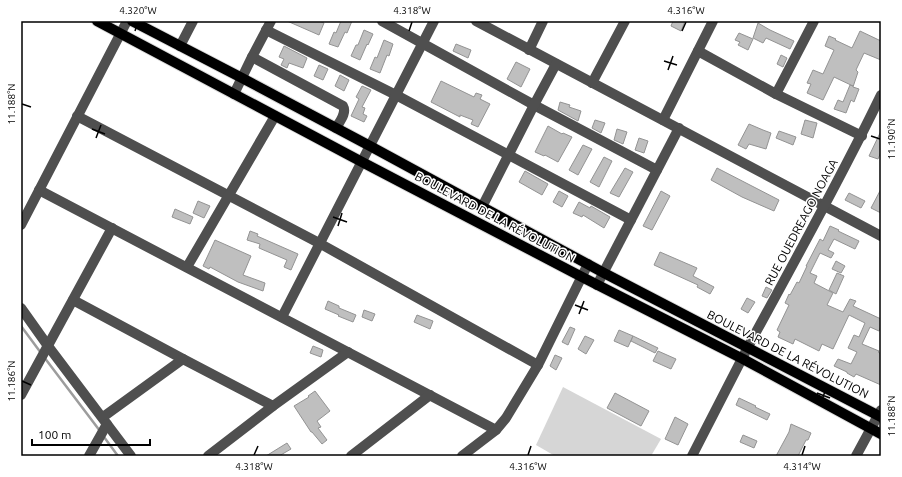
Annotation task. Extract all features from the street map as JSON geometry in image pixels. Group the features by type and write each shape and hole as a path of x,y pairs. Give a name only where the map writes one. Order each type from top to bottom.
{"main road":[{"name":"BOULEVARD DE LA RÉVOLUTION","path":"97,21 362,162 742,359 881,434"},
{"name":"BOULEVARD DE LA RÉVOLUTION","path":"132,21 370,146 604,273 880,414"}],"street":[{"path":"21,226 127,21"},
{"path":"180,46 193,21"},
{"path":"234,94 271,21"},
{"path":"382,21 534,105 657,170"},
{"path":"282,317 434,21"},
{"path":"476,21 881,236"},
{"path":"529,50 543,21"},
{"path":"592,83 625,21"},
{"path":"663,120 713,21"},
{"path":"776,94 814,21"},
{"path":"266,30 396,95 631,220"},
{"path":"698,51 776,94 862,136"},
{"path":"252,57 343,106 345,108 345,112 336,128"},
{"path":"482,207 556,64"},
{"name":"RUE OUEDREAGO NOAGA","path":"692,456 748,347 862,136 881,95"},
{"path":"77,116 320,243 538,366"},
{"path":"187,267 275,116"},
{"path":"597,285 679,128"},
{"path":"39,190 496,430"},
{"path":"21,395 112,228"},
{"path":"462,456 496,430 506,418 538,366 588,264"},
{"path":"73,300 273,406"},
{"path":"21,308 131,456"},
{"path":"208,456 273,406 348,352"},
{"path":"90,456 105,420 183,359"},
{"path":"351,456 430,395"},
{"path":"856,456 880,414"}],"shaded area":[{"path":"563,387 661,439 651,456 555,456 536,445"}],"building":[{"path":"287,21 319,21 324,23 319,35"},
{"path":"341,21 352,21 347,33 345,32 338,47 329,44"},
{"path":"673,21 685,21 681,31 671,26"},
{"path":"758,23 794,41 790,49 766,38 763,43 753,38"},
{"path":"364,30 373,34 360,60 351,56 356,45 358,45"},
{"path":"860,31 881,41 881,60 864,53 856,70 858,72 853,87 859,89 854,102 851,100 846,113 834,109 838,100 843,102 850,85 853,86 834,77 823,100 807,93 811,84 807,83 813,70 823,74 834,50 825,46 829,36 852,48"},
{"path":"739,33 753,39 748,50 738,45 740,42 735,40"},
{"path":"384,40 393,44 389,56 387,55 380,73 370,69 375,57 377,58"},
{"path":"456,44 471,50 468,58 453,51"},
{"path":"284,46 307,58 303,68 289,63 287,68 281,65 284,59 279,57"},
{"path":"781,55 787,58 783,67 777,64"},
{"path":"516,62 530,69 521,87 507,79"},
{"path":"319,65 328,69 323,80 314,76"},
{"path":"340,75 349,80 344,91 335,86"},
{"path":"441,81 474,97 476,93 482,95 480,99 490,104 478,127 471,124 473,120 460,115 460,117 431,102"},
{"path":"362,86 371,90 362,107 365,108 363,114 367,116 364,122 351,116 359,99 356,97"},
{"path":"560,102 581,111 578,121 558,110"},
{"path":"595,120 605,123 601,133 592,128"},
{"path":"805,120 817,123 813,138 801,134"},
{"path":"749,124 771,133 766,149 749,144 746,149 738,145"},
{"path":"548,126 562,134 563,133 572,137 558,162 545,155 544,156 535,152"},
{"path":"617,129 627,132 623,144 614,140"},
{"path":"779,131 796,137 793,145 776,138"},
{"path":"881,131 881,152 878,159 869,156"},
{"path":"639,138 648,141 644,153 635,150"},
{"path":"583,145 592,149 578,175 569,170"},
{"path":"604,157 612,161 599,187 590,182"},
{"path":"625,168 633,172 619,197 610,193"},
{"path":"717,168 779,200 774,211 742,197 711,180"},
{"path":"525,171 548,184 542,195 519,182"},
{"path":"881,189 881,213 871,208"},
{"path":"559,191 568,196 562,207 553,202"},
{"path":"661,191 670,196 652,230 643,226"},
{"path":"849,193 865,201 861,208 845,200"},
{"path":"198,201 210,206 204,218 193,213"},
{"path":"579,202 590,208 591,206 610,217 604,228 583,215 582,217 573,213"},
{"path":"175,209 193,217 190,224 172,217"},
{"path":"830,226 859,241 855,249 834,239 828,250 834,253 831,258 820,253 810,273 817,276 814,283 833,293 827,305 843,312 850,299 856,301 853,306 881,319 879,331 870,327 862,344 879,351 878,352 881,354 881,385 856,374 854,377 834,366 838,359 851,364 857,352 848,348 854,335 859,337 865,323 849,315 833,349 822,344 819,351 795,339 793,344 778,337 780,332 777,330 789,305 785,303 789,294 790,295 797,282 799,283 820,239 823,241"},
{"path":"250,231 258,234 257,236 298,254 291,270 284,267 287,260 259,248 260,244 247,240"},
{"path":"215,240 251,256 243,275 265,283 263,291 238,282 210,267 209,269 203,266"},
{"path":"660,252 697,268 693,276 714,287 710,294 697,287 698,285 654,265"},
{"path":"836,261 845,266 841,273 832,269"},
{"path":"837,273 844,276 836,294 829,290"},
{"path":"766,287 772,290 767,298 762,296"},
{"path":"747,298 755,302 748,313 741,309"},
{"path":"328,301 339,306 339,308 356,315 353,322 325,309"},
{"path":"364,310 375,314 372,321 362,317"},
{"path":"417,315 433,321 430,329 414,322"},
{"path":"570,327 575,329 568,345 562,342"},
{"path":"619,330 633,336 628,347 614,341"},
{"path":"585,336 594,340 586,354 578,349"},
{"path":"633,336 658,348 655,353 631,341"},
{"path":"313,346 323,350 321,357 310,353"},
{"path":"658,351 676,359 671,369 653,361"},
{"path":"555,355 562,358 556,370 550,366"},
{"path":"315,391 330,411 317,421 321,427 318,428 327,440 322,444 311,432 294,406 309,397 308,396"},
{"path":"615,393 649,411 641,426 607,408"},
{"path":"739,398 770,414 767,420 736,405"},
{"path":"675,417 688,424 678,445 665,439"},
{"path":"791,424 811,433 808,440 806,440 798,456 776,456 789,432"},
{"path":"743,435 757,441 754,448 740,442"},
{"path":"287,443 291,449 279,456 266,456"}],"waterway":[{"path":"21,326 41,353"},
{"path":"44,357 100,431"},
{"path":"104,437 118,456"}]}
